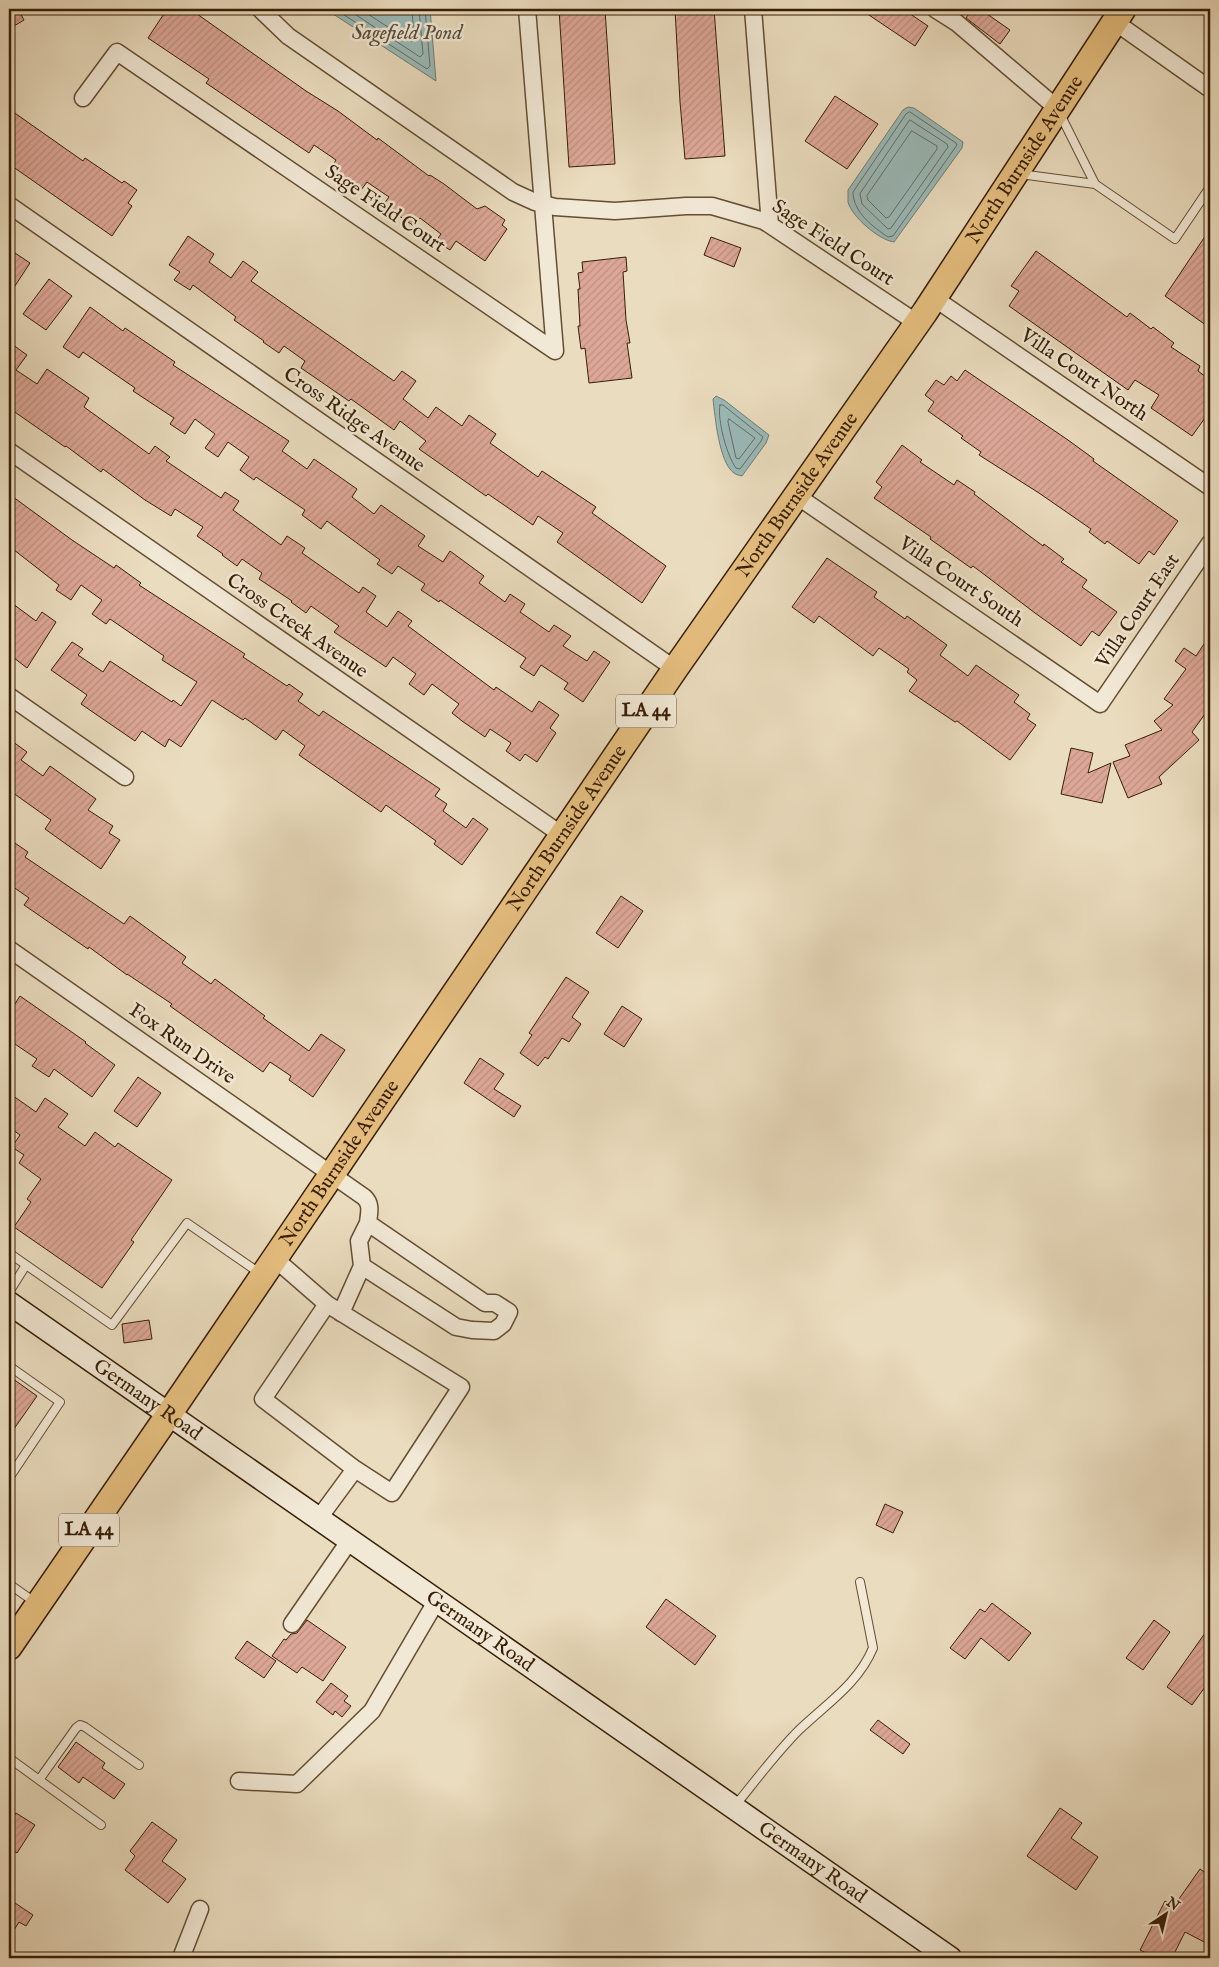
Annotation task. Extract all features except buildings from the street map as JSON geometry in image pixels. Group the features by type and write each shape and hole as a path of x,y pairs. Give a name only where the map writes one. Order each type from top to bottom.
{"main road":[{"name":"North Burnside Avenue","path":"9,1647 675,669 917,324 1058,109 1117,15"},
{"name":"Germany Road","path":"9,1303 950,1958"}],"street":[{"name":"Sage Field Court","path":"260,9 288,36 513,192 555,207 595,211 712,206 764,221 917,324"},
{"name":"Sage Field Court","path":"83,98 117,52 555,351 527,9"},
{"path":"753,9 770,225"},
{"path":"935,9 957,23 1058,109"},
{"path":"1117,15 1210,89"},
{"name":"Cross Ridge Avenue","path":"9,205 675,669"},
{"name":"Villa Court North","path":"934,298 1210,486"},
{"name":"Cross Creek Avenue","path":"9,451 562,836"},
{"name":"Villa Court South","path":"797,496 1100,704"},
{"name":"Villa Court East","path":"1100,704 1210,543"},
{"path":"9,696 125,777"},
{"name":"Fox Run Drive","path":"9,949 369,1201 368,1224"},
{"path":"341,1313 362,1266 359,1241 368,1224 485,1304 494,1303 509,1312 502,1324 494,1331 456,1327 362,1266"},
{"path":"269,1266 461,1387 392,1493 355,1469 263,1399 327,1304"},
{"path":"319,1518 355,1469"},
{"path":"292,1624 350,1540"},
{"path":"239,1781 297,1784 372,1710 437,1600"},
{"path":"180,1958 200,1909"}],"lane":[{"path":"1058,109 1095,184"},
{"path":"1016,173 1095,184 1174,239 1210,186"},
{"path":"9,1253 112,1325 186,1223 269,1266"},
{"path":"9,1292 26,1265"},
{"path":"9,1366 60,1402 9,1478"},
{"path":"734,1807 778,1752 800,1729 843,1691 856,1677 869,1658 873,1648 860,1582"},
{"path":"9,1584 38,1605"},
{"path":"39,1780 80,1725 85,1726 140,1765"},
{"path":"9,1758 101,1825"}],"water":[{"name":"Sagefield Pond","path":"326,9 430,9 436,81 330,12"},
{"path":"908,107 914,108 963,142 962,148 894,242 881,237 860,221 848,202 848,190 903,110"},
{"path":"716,396 724,400 769,435 766,443 742,476 735,474 729,468 721,450 713,399"}]}
